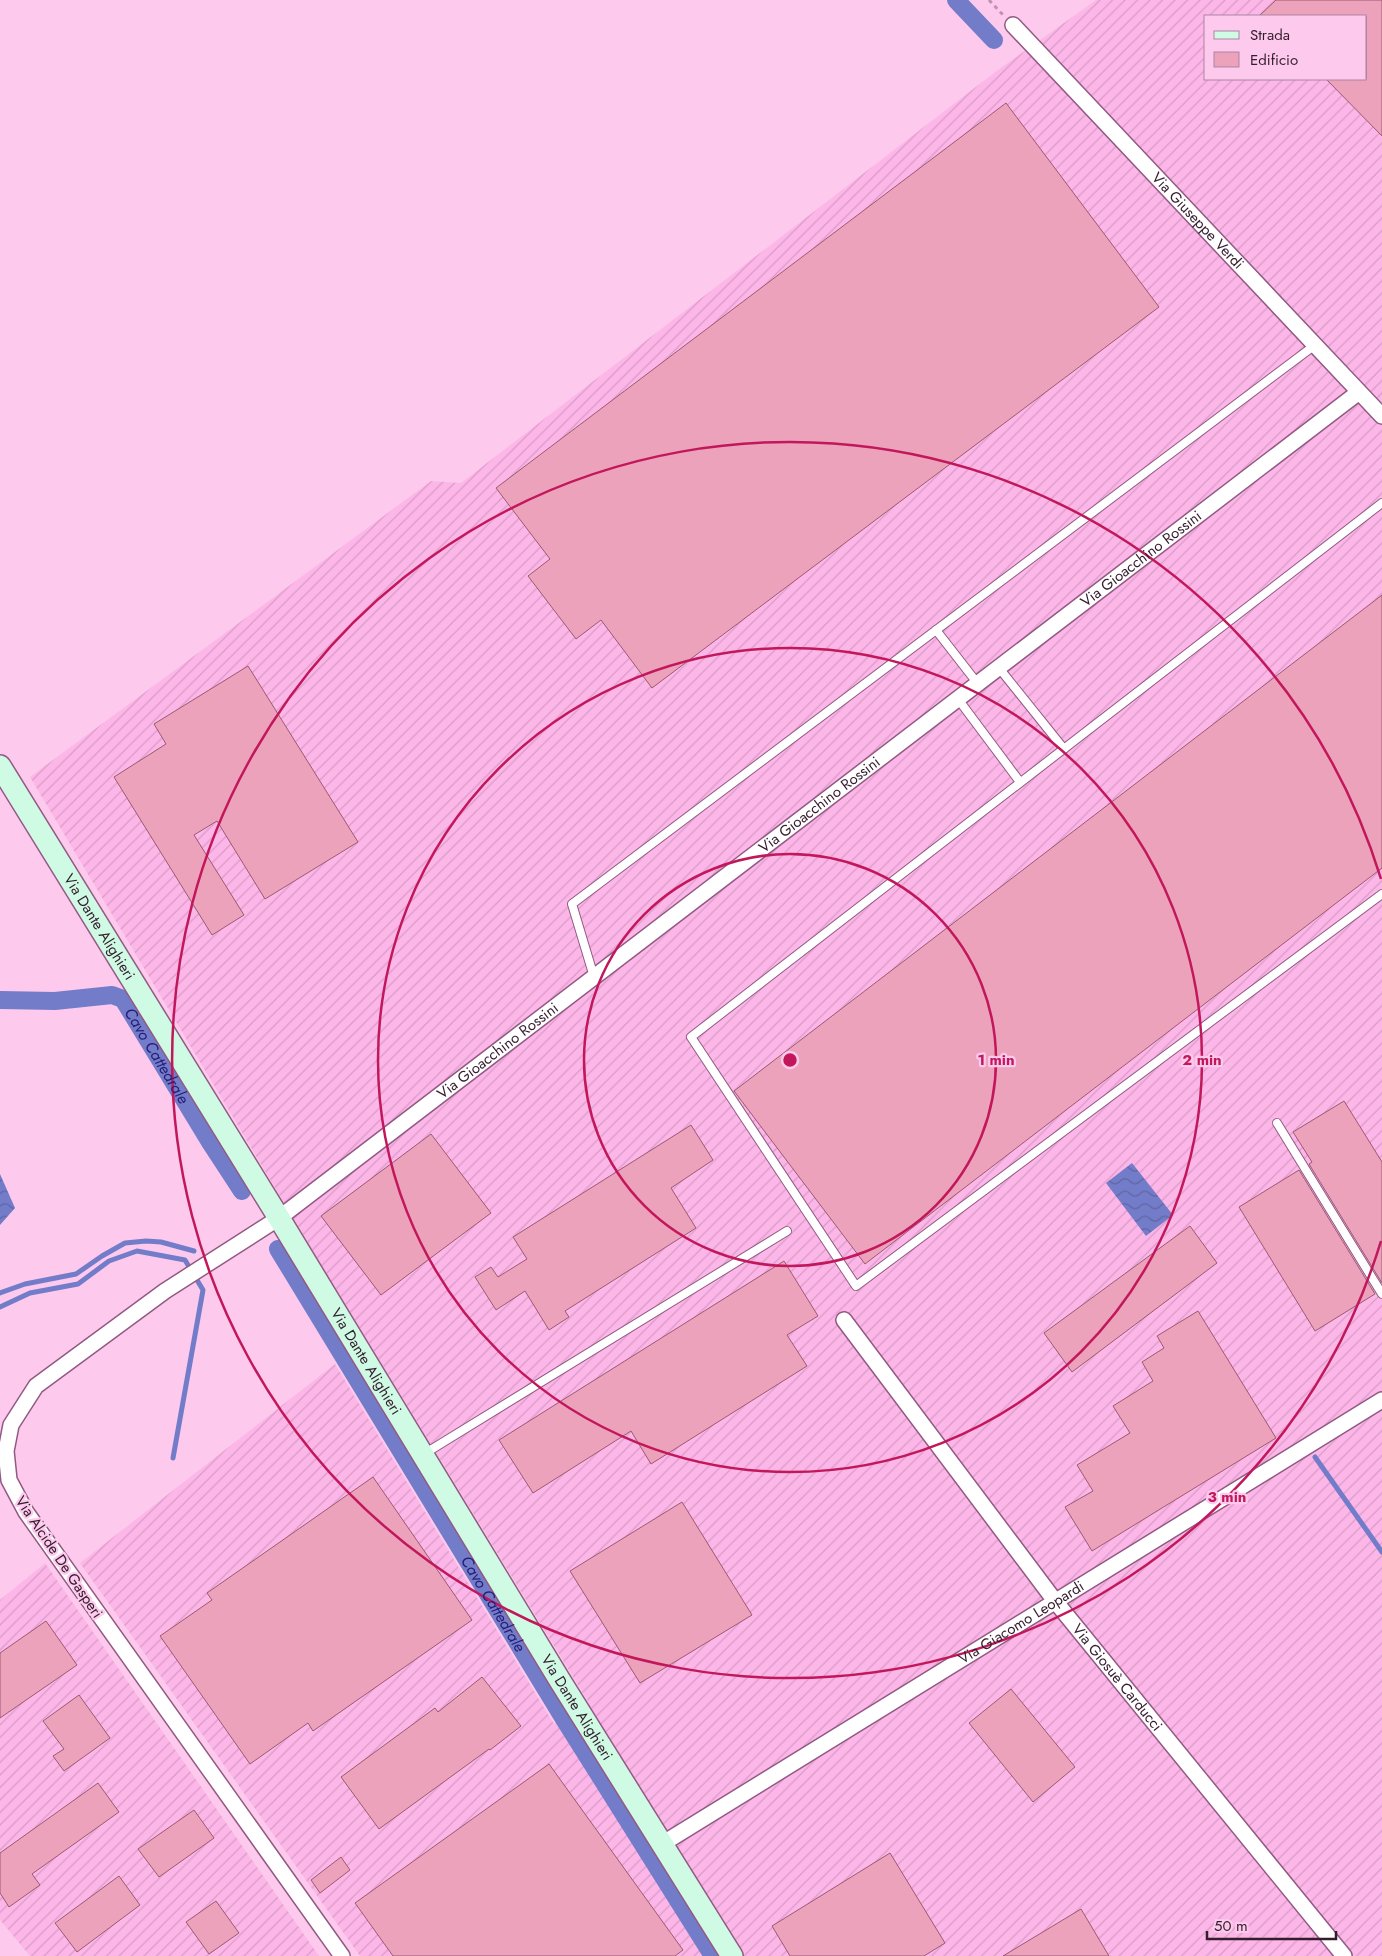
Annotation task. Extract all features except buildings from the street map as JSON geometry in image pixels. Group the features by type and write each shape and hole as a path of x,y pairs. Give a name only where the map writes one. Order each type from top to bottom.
{"main road":[{"name":"Via Dante Alighieri","path":"0,766 279,1218 559,1679 732,1956"}],"street":[{"name":"Via Giuseppe Verdi","path":"1013,25 1382,416"},
{"name":"Via Gioacchino Rossini","path":"279,1218 1359,392"},
{"name":"Via Alcide De Gasperi","path":"279,1218 165,1291 36,1386 11,1425 6,1451 9,1480 26,1512 342,1956"},
{"name":"Via Giosuè Carducci","path":"844,1320 1056,1601 1344,1956"},
{"name":"Via Giacomo Leopardi","path":"662,1844 1382,1400"}],"lane":[{"path":"594,977 572,904 1315,345"},
{"path":"1382,503 691,1037 856,1286 1382,894"},
{"path":"936,630 978,684"},
{"path":"999,668 1064,749"},
{"path":"958,699 1020,782"},
{"path":"1277,1123 1382,1294"},
{"path":"423,1455 787,1231"}],"path":[{"path":"989,0 1013,25"}],"shaded area":[{"path":"1096,0 1382,0 1382,1956 360,1956 80,1563 335,1364 554,1724 589,1703 305,1238 30,777 431,481 461,483 994,73"},
{"path":"45,1563 319,1956 30,1956 0,1920 0,1600"}],"water":[{"path":"1132,1163 1173,1215 1146,1236 1106,1183"},
{"path":"0,1174 15,1208 0,1225"}],"waterway":[{"path":"956,0 994,40"},
{"name":"Cavo Cattedrale","path":"0,1000 55,1001 112,995 123,999 242,1191"},
{"path":"0,1293 25,1284 76,1274 125,1243 161,1242 194,1251"},
{"name":"Cavo Cattedrale","path":"278,1249 564,1719 713,1956"},
{"path":"0,1307 30,1293 78,1284 109,1261 137,1251 185,1260 203,1290 173,1458"},
{"path":"1315,1457 1382,1552"}]}
